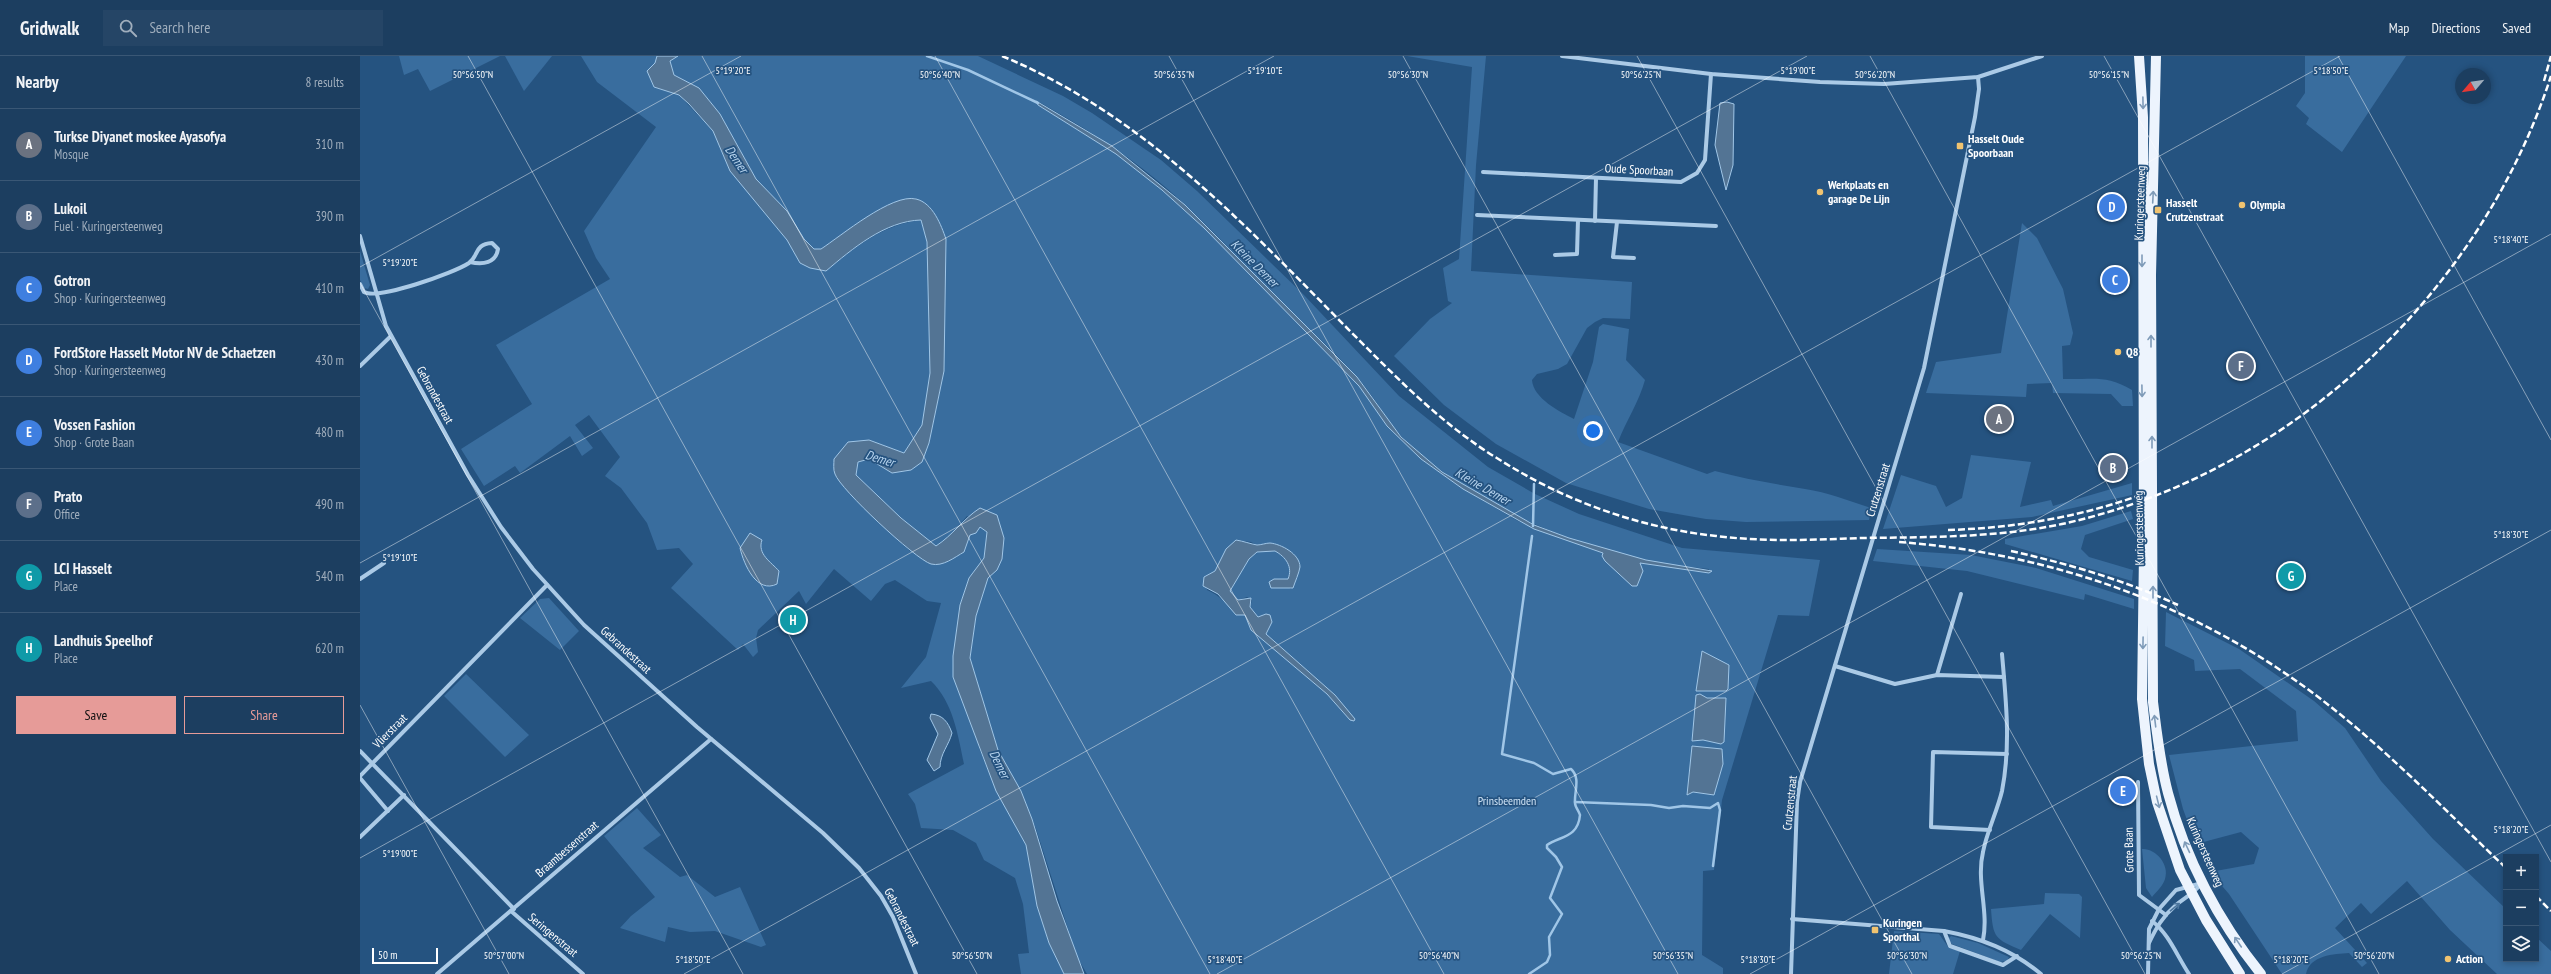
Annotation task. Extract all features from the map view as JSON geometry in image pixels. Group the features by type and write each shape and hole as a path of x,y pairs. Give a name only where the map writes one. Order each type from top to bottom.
{"main road":[{"name":"Kuringersteenweg","path":"2156,56 2151,282 2153,702 2158,746 2168,793 2181,835 2203,882 2234,937 2261,974"},
{"name":"Kuringersteenweg","path":"2140,60 2143,117 2144,545 2142,699 2149,764 2157,802 2168,840 2189,891 2223,950 2240,974"}],"street":[{"path":"1562,56 1711,74 1820,82 1884,84 1978,77 2042,56"},
{"path":"2133,56 2140,60"},
{"name":"Oude Spoorbaan","path":"1483,172 1681,182 1697,173 1705,160 1711,74"},
{"name":"Crutzenstraat","path":"1791,974 1792,919 1800,782 1924,368 1975,117 1979,89 1978,77"},
{"name":"Oude Spoorbaan","path":"1595,221 1596,178"},
{"path":"1477,215 1716,226"},
{"path":"1555,255 1577,254 1578,220"},
{"path":"1617,222 1613,257 1634,258"},
{"name":"Gebrandestraat","path":"360,236 376,294 391,336 468,475 500,527 547,585 584,625 711,739 822,833 865,874 881,896 893,917 910,955 916,974"},
{"path":"360,284 364,292 376,294 430,280 470,262 478,248 492,243 498,249 497,256 493,260 479,264 470,262"},
{"path":"360,366 391,336"},
{"path":"360,579 384,563"},
{"name":"Vlierstraat","path":"512,910 372,763 547,585"},
{"path":"1938,675 1961,594"},
{"path":"1983,940 1986,923 1981,870 1983,852 2002,791 2007,754 2008,717 2002,654"},
{"path":"1835,666 1895,684 1938,675 2004,677"},
{"name":"Braambessenstraat","path":"437,974 711,739"},
{"path":"360,751 372,763 360,777 388,811"},
{"path":"1990,830 1931,827 1933,752 2007,754"},
{"name":"Grote Baan","path":"2138,782 2139,895 2166,915"},
{"path":"360,837 404,795"},
{"path":"2148,945 2158,925 2166,915 2189,891 2203,882"},
{"path":"2148,974 2148,945 2152,921 2159,909 2176,890 2189,891 2203,882"},
{"name":"Seringenstraat","path":"512,910 583,974"},
{"path":"1792,919 1944,931 1983,940 2017,956 2041,974"},
{"path":"2152,921 2166,934 2175,954 2189,974"},
{"path":"1944,931 1950,946 1998,964 2010,963 2017,956"}],"green space":[{"path":"399,56 500,56 430,91 418,69 404,75"},
{"path":"505,56 552,56 524,91"},
{"path":"581,56 657,56 654,87 679,95 713,131 730,171 787,240 800,263 826,271 870,238 894,226 921,220 927,242 930,373 922,425 904,453 869,440 835,475 880,524 910,551 950,560 964,552 970,535 980,527 987,532 984,558 969,578 960,605 979,748 996,790 1026,845 1037,906 1049,943 1064,974 1021,974 1018,954 1029,953 1023,904 1015,878 984,860 976,843 953,830 921,828 915,804 908,794 964,764 954,720 945,699 938,689 931,681 901,688 926,657 941,603 927,601 895,580 885,584 871,601 834,569 806,604 799,591 758,630 756,638 758,652 753,657 743,644 738,650 671,588 693,564 679,548 657,550 647,523 621,488 605,476 620,457 589,415 575,425 593,448 582,456 570,436 520,473 515,466 484,486 461,449 532,404 496,345 610,279 596,258 584,231 656,127 597,82"},
{"name":"Prinsbeemden","path":"678,56 978,56 1063,96 1092,113 1161,160 1197,191 1303,294 1399,396 1488,467 1535,494 1579,514 1682,548 1820,560 1809,616 1778,615 1722,800 1714,870 1703,871 1702,955 1723,968 1723,974 1087,974 1077,957 1036,829 1021,791 998,750 970,658 976,616 988,578 997,570 1004,538 967,516 951,535 936,546 901,518 856,475 857,462 869,459 892,473 922,462 929,443 944,371 946,239 915,198 902,201 877,212 821,249 814,249 804,239 787,211 756,179 720,114 699,88 674,75 670,61","holes":["1039,102 1085,129 1115,149 1174,194 1356,376 1412,448 1454,480 1522,518 1558,534 1595,547 1633,557 1671,565 1709,569 1709,573 1640,563 1641,567 1621,576 1604,553 1518,521 1463,489 1421,459 1387,426 1359,386 1204,228 1162,190 1116,154 1038,105","1236,540 1251,542 1257,545 1270,543 1282,546 1300,567 1291,589 1274,579 1288,579 1290,570 1285,559 1275,551 1257,552 1249,559 1230,591 1238,600 1247,597 1252,600 1250,607 1258,617 1266,614 1272,619 1266,634 1335,695 1350,720 1327,694 1251,630 1245,615 1239,615 1220,598 1207,590 1204,577 1215,571"]},
{"path":"1407,56 1486,56 1476,165 1471,271 1632,282 1630,319 1603,318 1587,328 1567,364 1558,369 1537,374 1532,380 1537,393 1548,404 1574,419 1593,362 1599,327 1603,324 1629,329 1626,360 1645,380 1618,442 1707,474 1715,471 1822,492 1871,508 1869,520 1746,522 1706,519 1649,509 1566,483 1496,444 1444,405 1394,356 1430,319 1452,303 1448,301 1443,268 1459,259 1472,67"},
{"path":"2305,56 2406,56 2342,152 2306,124 2309,118 2296,106 2305,93"},
{"path":"2022,223 2037,238 2063,289 2073,333 2070,345 2062,346 2063,379 2099,379 2123,385 2132,390 2133,406 2122,406 2111,394 2053,393 2052,383 2027,384 2026,397 1926,393 1936,362 2001,353"},
{"path":"360,251 370,285 368,289 364,288 360,280"},
{"path":"1971,455 2031,462 2020,507 2051,500 2053,506 2132,483 2132,495 2032,517 1883,529 1901,475 1936,486 1946,507 1962,498"},
{"path":"2131,511 2133,519 2085,535 2081,549 2089,557 2133,570 2132,581 2005,544 2005,539 2082,526"},
{"path":"1877,549 1971,555 2036,568 2134,599 2134,609 2085,594 2084,600 1967,571 1873,561"},
{"path":"549,598 579,631 560,650 520,618 540,599"},
{"path":"2166,612 2239,649 2314,701 2345,728 2381,781 2433,839 2503,906 2503,962 2539,962 2539,940 2551,951 2551,974 2497,974 2450,930 2407,881 2371,914 2361,903 2335,928 2367,963 2362,967 2349,953 2343,953 2317,959 2308,968 2306,974 2282,974 2229,894 2210,872 2254,864 2259,848 2241,832 2196,844 2183,809 2169,755 2298,741 2296,711 2240,669 2195,671 2194,660 2165,646"},
{"path":"466,674 529,735 505,757 444,696"},
{"path":"637,808 661,835 643,848 680,877 687,875 715,897 740,887 766,945 761,947 715,931 690,932 668,927 665,942 620,928 631,916 655,897 604,836"},
{"path":"2142,849 2147,849 2156,854 2160,858 2165,868 2166,873 2164,882 2152,897 2146,888"},
{"path":"2045,893 2079,894 2082,897 2080,938 2050,914 2021,950 2006,943 1997,936 1993,926 1991,909 2044,904"},
{"path":"1894,931 1939,934 1949,948 1960,951 1953,974 1889,974"},
{"path":"1951,936 1978,943 2009,957 2007,961 2000,962 1952,944 1948,939"}],"water":[{"name":"Demer","path":"657,56 678,56 670,61 674,75 699,88 720,114 756,179 787,211 804,239 814,249 821,249 867,217 894,202 906,199 916,199 922,201 932,210 939,221 946,239 944,371 929,443 922,462 911,470 892,473 869,459 858,462 856,475 901,518 936,546 980,508 997,515 1004,538 1002,559 997,570 988,578 976,616 970,658 998,750 1021,791 1032,819 1057,901 1084,974 1064,974 1049,943 1037,906 1026,845 996,791 953,677 953,656 960,605 969,578 984,558 987,532 980,527 976,533 970,535 964,552 944,563 935,565 931,564 910,550 863,508 840,482 834,472 834,459 848,442 869,440 904,453 922,425 930,373 927,242 921,220 895,225 882,231 858,245 826,271 810,268 800,263 787,240 730,171 713,131 679,95 654,87 647,71 655,63"},
{"path":"1036,101 1112,146 1185,205 1357,377 1401,437 1442,472 1534,525 1569,538 1646,560 1712,571 1709,573 1640,563 1643,571 1637,586 1632,586 1605,561 1602,556 1603,553 1534,529 1463,489 1421,459 1387,426 1359,386 1204,228 1162,190 1116,154 1038,105"},
{"path":"1727,102 1734,104 1733,165 1726,190 1715,145 1720,103"},
{"path":"750,533 762,540 761,549 763,554 779,571 777,584 770,586 763,585 752,576 748,569 740,548"},
{"path":"1236,540 1257,545 1268,543 1279,545 1289,550 1297,558 1300,567 1293,588 1271,588 1269,582 1274,579 1288,579 1290,570 1285,559 1275,551 1257,552 1249,559 1230,591 1238,600 1251,598 1250,607 1258,617 1266,614 1270,615 1272,622 1266,634 1335,695 1355,719 1354,721 1350,720 1327,694 1251,630 1245,615 1236,615 1218,594 1203,586 1204,577 1215,571 1226,549"},
{"path":"1702,651 1729,665 1728,689 1726,691 1696,691"},
{"path":"1700,694 1707,698 1726,698 1724,742 1721,744 1703,740 1692,741 1696,695"},
{"path":"931,714 942,718 949,726 952,733 941,758 940,767 934,771 927,760 938,734 930,718"},
{"path":"1692,746 1722,749 1723,764 1714,795 1693,792 1687,795"}],"waterway":[{"name":"Kleine Demer","path":"927,56 968,70 1038,103"},
{"path":"1533,526 1534,484"},
{"name":"Kleine Demer","path":"1529,974 1547,962 1550,955 1549,937 1562,914 1550,898 1562,867 1556,857 1547,848 1547,845 1572,832 1579,823 1580,815 1575,803 1576,777 1571,769 1553,774 1534,763 1502,754 1532,536"},
{"path":"1575,802 1651,805 1669,808 1683,806 1710,808 1718,803 1720,810 1713,866"}],"railway":[{"path":"1002,56 1053,80 1100,108 1145,140 1188,174 1269,249 1383,364 1420,399 1458,431 1500,460 1550,488 1577,500 1631,519 1659,527 1688,532 1734,538 1770,540 1961,536 2037,529 2062,524 2145,500 2224,464 2297,418 2365,364 2425,301 2476,232 2519,156 2551,76"},
{"path":"2544,81 2551,56"},
{"path":"1948,530 1998,527 2047,520 2096,509 2143,494"},
{"path":"1899,542 1959,549 2017,559 2074,574 2130,593 2185,616 2237,643 2288,675 2358,729 2380,748 2503,865"},
{"path":"2011,551 2054,561 2117,580 2178,605"},
{"path":"2539,899 2551,911"}],"place":[{"name":"Hasselt Oude Spoorbaan","path":"1960,146"},
{"name":"Werkplaats en garage De Lijn","path":"1820,192"},
{"name":"Olympia","path":"2242,205"},
{"name":"FordStore Hasselt Motor NV de Schaetzen","path":"2112,207"},
{"name":"Hasselt Crutzenstraat","path":"2158,210"},
{"name":"Gotron","path":"2115,280"},
{"name":"Q8","path":"2118,352"},
{"name":"Prato","path":"2241,366"},
{"name":"Turkse Diyanet moskee Ayasofya","path":"1999,419"},
{"name":"Lukoil","path":"2113,468"},
{"name":"LCI Hasselt","path":"2291,576"},
{"name":"Landhuis Speelhof","path":"793,620"},
{"name":"Vossen Fashion","path":"2123,791"},
{"name":"Kuringen Sporthal","path":"1875,930"},
{"name":"Action","path":"2448,959"}]}
